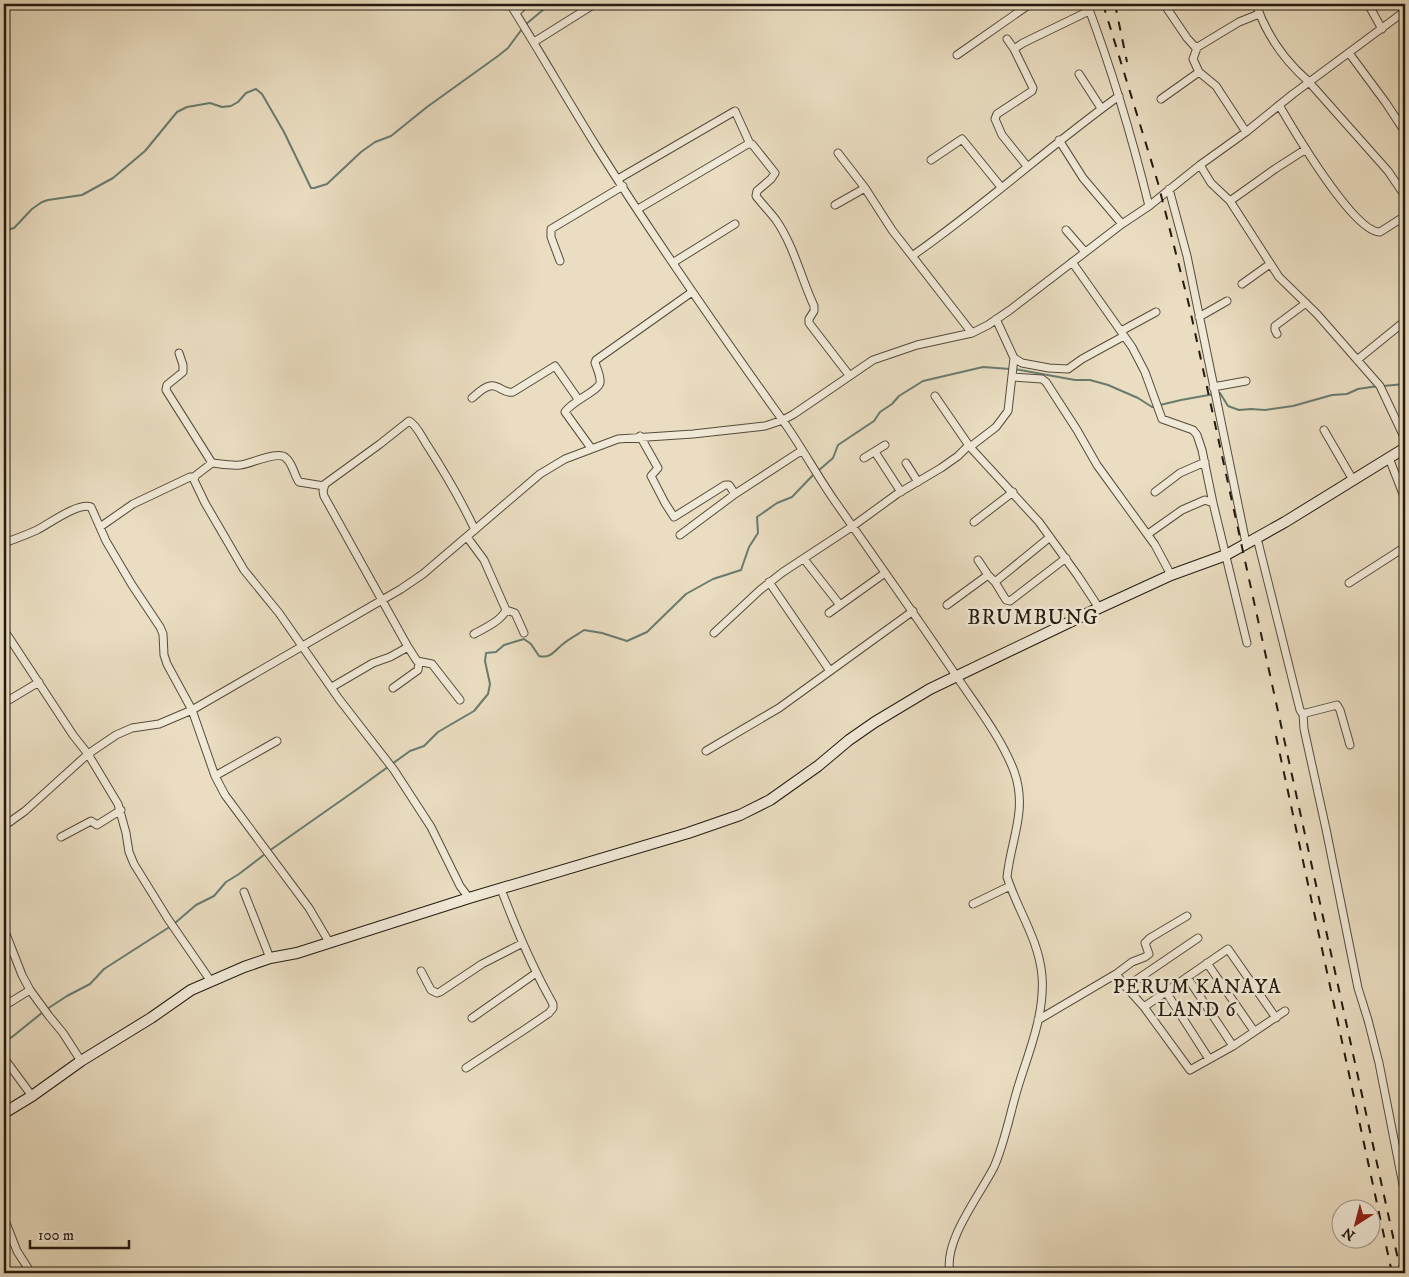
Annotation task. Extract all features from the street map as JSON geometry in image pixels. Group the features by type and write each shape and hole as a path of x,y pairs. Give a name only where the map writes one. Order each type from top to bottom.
{"street":[{"path":"510,4 621,183 692,292 782,420 884,573 913,611 957,677 1006,753 1018,782 1020,800 1019,823 1007,877 1035,940 1042,976 1041,1003 1038,1020 994,1166 965,1214 949,1259 950,1273"},
{"path":"516,13 525,4"},
{"path":"957,55 1030,4"},
{"path":"1164,4 1197,48"},
{"path":"1256,4 1259,14 1280,51 1388,171 1405,196"},
{"path":"1368,4 1382,29"},
{"path":"534,42 593,5"},
{"path":"1014,49 1088,7 1130,130 1149,206"},
{"path":"4,826 25,812 88,754 123,732 132,728 153,726 192,710 383,601 423,574 540,474 565,459 618,438 716,432 765,426 782,420 835,387 865,364 917,345 972,333 988,326 1405,11"},
{"path":"1246,132 1216,86 1199,72 1193,59 1197,48 1239,22 1259,14"},
{"path":"1007,39 1034,88 997,114 995,119 1002,135 1027,166"},
{"path":"1349,53 1405,132"},
{"path":"1161,99 1199,72"},
{"path":"1079,74 1101,108"},
{"path":"912,256 1059,140 1119,96"},
{"path":"1279,106 1338,196 1372,230 1380,232 1405,216"},
{"path":"560,261 551,237 551,228 735,111 750,144 775,173 756,191 756,196 776,221 794,254 814,306 809,323 849,375"},
{"path":"931,160 962,139 1001,187"},
{"path":"1059,140 1078,172 1122,224"},
{"path":"638,209 718,160 750,144"},
{"path":"1230,201 1306,149"},
{"path":"838,152 865,188 888,224 972,333"},
{"path":"1200,165 1211,183 1230,201 1280,277 1306,303 1380,386 1405,439"},
{"path":"836,205 865,188"},
{"path":"1169,189 1184,242 1246,543"},
{"path":"674,262 735,224"},
{"path":"1066,230 1085,252"},
{"path":"1072,262 1123,334 1145,372 1160,416 1165,421 1195,432 1205,462 1246,644"},
{"path":"1242,284 1270,264"},
{"path":"591,448 566,414 566,410 600,384 595,363 598,357 692,292"},
{"path":"1200,317 1227,301"},
{"path":"1277,334 1274,330 1276,326 1306,303"},
{"path":"1014,360 1049,368 1068,369 1082,358 1156,312"},
{"path":"714,633 770,582 901,492 942,468 996,427 1008,411 1014,360 996,319"},
{"path":"1357,360 1405,321"},
{"path":"178,353 183,365 183,372 167,385 166,390 212,463"},
{"path":"472,398 487,386 494,386 506,392 513,392 555,366 578,399"},
{"path":"1012,377 1042,379 1046,382 1097,465 1156,545 1171,575"},
{"path":"1214,388 1246,382"},
{"path":"935,396 970,446 999,480 1013,492 1050,537 1099,608"},
{"path":"100,527 133,504 190,477 195,477 212,463 237,465 282,455 288,460 299,482 324,486 409,421 461,500 475,530"},
{"path":"1324,430 1353,480"},
{"path":"640,436 658,468 651,476 665,504 675,518 725,485 730,485 735,494"},
{"path":"864,458 885,445"},
{"path":"1260,547 1353,480 1405,448"},
{"path":"680,535 735,494 801,451"},
{"path":"875,452 901,492"},
{"path":"1389,458 1405,499"},
{"path":"1155,492 1180,473 1205,462"},
{"path":"906,463 918,482"},
{"path":"195,477 194,483 244,570 279,613 394,770 431,827 460,886 469,898"},
{"path":"324,486 323,491 328,503 415,660 432,664 460,700"},
{"path":"974,522 1013,492"},
{"path":"1148,534 1182,510 1206,500 1213,503"},
{"path":"4,543 37,530 60,516 85,506 89,506 92,509 132,585 160,627 163,634 164,655 167,664 192,710 215,776 225,795 309,908 330,942"},
{"path":"467,537 484,560 506,610 515,614 524,632"},
{"path":"995,582 1050,537"},
{"path":"4,1113 32,1096 81,1061 191,990 210,980 244,966 270,958 297,953 469,898 740,816 770,800 818,766 849,740 930,689 1171,575 1226,554 1246,543 1260,547"},
{"path":"1260,547 1300,710 1303,713 1304,729 1358,988 1379,1063 1405,1196"},
{"path":"1349,583 1405,547"},
{"path":"978,560 1006,600 1010,601 1066,558"},
{"path":"804,559 840,605"},
{"path":"829,613 884,573"},
{"path":"947,605 988,575"},
{"path":"770,582 830,671"},
{"path":"474,634 499,619 506,613 506,610"},
{"path":"706,752 780,708 913,611"},
{"path":"4,630 73,735 88,754 121,810 129,852 134,864 168,919 210,980"},
{"path":"332,687 373,663 390,657 408,647"},
{"path":"393,688 418,670 419,662"},
{"path":"4,703 39,682"},
{"path":"1303,713 1337,706 1340,710 1350,745"},
{"path":"215,776 277,741"},
{"path":"60,837 91,821 97,825 121,810"},
{"path":"973,904 1010,886"},
{"path":"466,1068 552,1010 553,1004 536,973 501,889"},
{"path":"244,892 270,958"},
{"path":"1038,1020 1116,974 1132,962 1145,957 1149,954 1145,943 1150,938 1187,916"},
{"path":"4,929 30,990 48,1016 63,1033 81,1061"},
{"path":"1126,987 1198,938"},
{"path":"421,970 431,990 437,993 482,964 523,943"},
{"path":"1144,1007 1226,949 1229,950 1276,1018"},
{"path":"1207,963 1254,1030"},
{"path":"472,1018 536,973"},
{"path":"1116,974 1144,1007 1189,1070 1233,1046 1254,1030 1285,1011"},
{"path":"1187,977 1233,1046"},
{"path":"4,1006 30,990"},
{"path":"1166,992 1209,1059"},
{"path":"4,1058 32,1096"},
{"path":"4,1218 17,1251 31,1273"}],"waterway":[{"path":"525,25 550,4"},
{"path":"4,231 14,228 32,209 42,202 82,195 113,178 145,151 177,112 187,107 210,103 222,107 231,106 238,102 246,93 256,89 262,94 284,132 311,188 327,184 361,152 375,142 391,136 427,107 498,56 508,48 522,29"},
{"path":"818,471 833,458 838,445 874,421 880,412 892,404 899,396 923,381 983,367 1010,369"},
{"path":"1015,369 1075,380 1090,380 1108,385 1138,398 1152,407 1156,406"},
{"path":"1383,386 1405,384"},
{"path":"1160,405 1220,393 1228,406 1239,410 1265,410 1293,406 1332,395 1347,394 1358,389 1378,386"},
{"path":"269,851 410,751 424,746 438,732 474,711 488,694 490,684 485,661 486,653 496,652 504,645 524,639 531,644 539,656 543,657 553,653 565,642 584,630 602,633 627,641 647,632 686,594 713,579 741,570 749,547 758,533 757,517 777,503 792,497 814,474"},
{"path":"175,923 196,905 214,896 226,882 265,854"},
{"path":"47,1009 90,984 104,969 171,926"},
{"path":"4,1041 12,1037 43,1012"}],"railway":[{"path":"1103,4 1158,183 1189,305 1401,1273"},
{"path":"1115,4 1127,62"},
{"path":"1276,736 1392,1273"}],"district":[{"name":"BRUMBUNG","path":"1033,617"},
{"name":"PERUM KANAYA LAND 6","path":"1197,998"}]}
